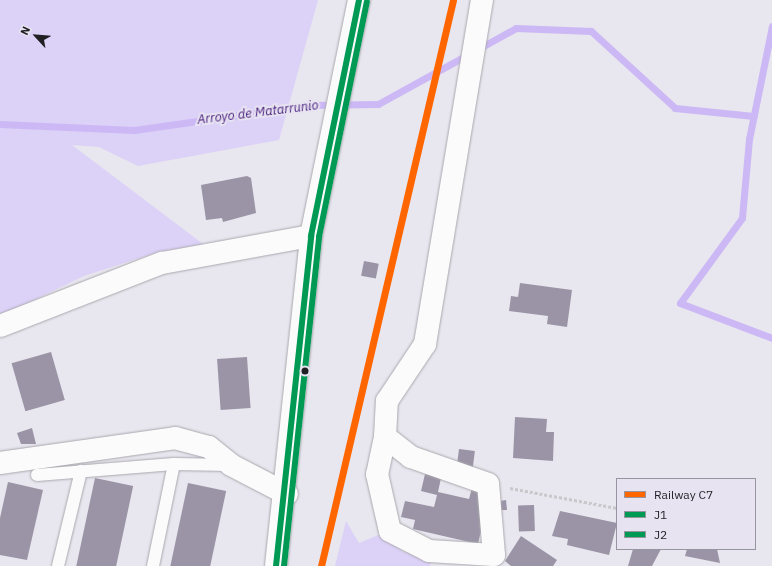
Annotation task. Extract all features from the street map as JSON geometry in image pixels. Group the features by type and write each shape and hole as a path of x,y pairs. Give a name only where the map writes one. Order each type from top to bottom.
{"street":[{"path":"276,566 287,494 311,236 332,119 358,0"},
{"path":"385,437 411,457 488,484 494,555 429,551 390,531 377,474 385,437 387,401 425,344 468,70 482,0"},
{"path":"0,326 162,263 311,236"},
{"path":"0,463 175,438 209,447 231,465 287,494"}],"lane":[{"path":"37,475 174,464 231,465"},
{"path":"152,566 174,464"},
{"path":"58,566 81,471"}],"path":[{"path":"488,484 616,508"}],"shaded area":[{"path":"0,0 318,0 279,140 138,166 99,147 72,145 203,244 155,253 84,276 0,316"},
{"path":"346,521 359,543 381,534 402,551 431,562 430,566 335,566"}],"building":[{"path":"247,176 251,178 256,213 223,222 222,218 206,220 201,185"},
{"path":"364,261 379,264 376,279 361,276"},
{"path":"520,283 572,290 567,327 547,324 548,316 509,311 511,296 518,297"},
{"path":"51,352 65,400 25,411 12,363"},
{"path":"247,357 251,408 221,410 217,359"},
{"path":"515,417 547,419 546,432 554,432 553,461 513,458"},
{"path":"32,428 36,444 21,444 17,433"},
{"path":"459,449 475,451 473,468 457,466"},
{"path":"425,474 441,478 438,492 469,499 472,488 486,492 487,505 478,544 413,529 415,520 401,517 405,501 434,507 437,495 421,491"},
{"path":"95,478 133,486 116,566 76,566"},
{"path":"8,482 43,490 27,560 0,555 0,518"},
{"path":"188,483 226,491 210,566 170,566"},
{"path":"506,500 507,510 500,510 500,501"},
{"path":"534,505 535,531 519,532 518,506"},
{"path":"560,511 616,523 609,555 567,545 568,539 552,536"},
{"path":"521,536 557,560 553,566 511,566 505,561"},
{"path":"633,550 660,550 652,566 628,566"},
{"path":"687,550 717,550 720,563 685,556"}],"waterway":[{"path":"772,26 749,139 742,218 680,303 772,338"},
{"name":"Arroyo de Matarrunio","path":"478,49 516,28 591,31 675,108 754,116"},
{"name":"Arroyo de Matarrunio","path":"0,124 134,130 309,105 378,104 469,54"}],"rail line":[{"name":"C7","path":"321,566 453,0"}],"transit line":[{"name":"J1","path":"276,566 311,236 359,0"},
{"name":"J2","path":"284,566 319,237 367,2"}]}
